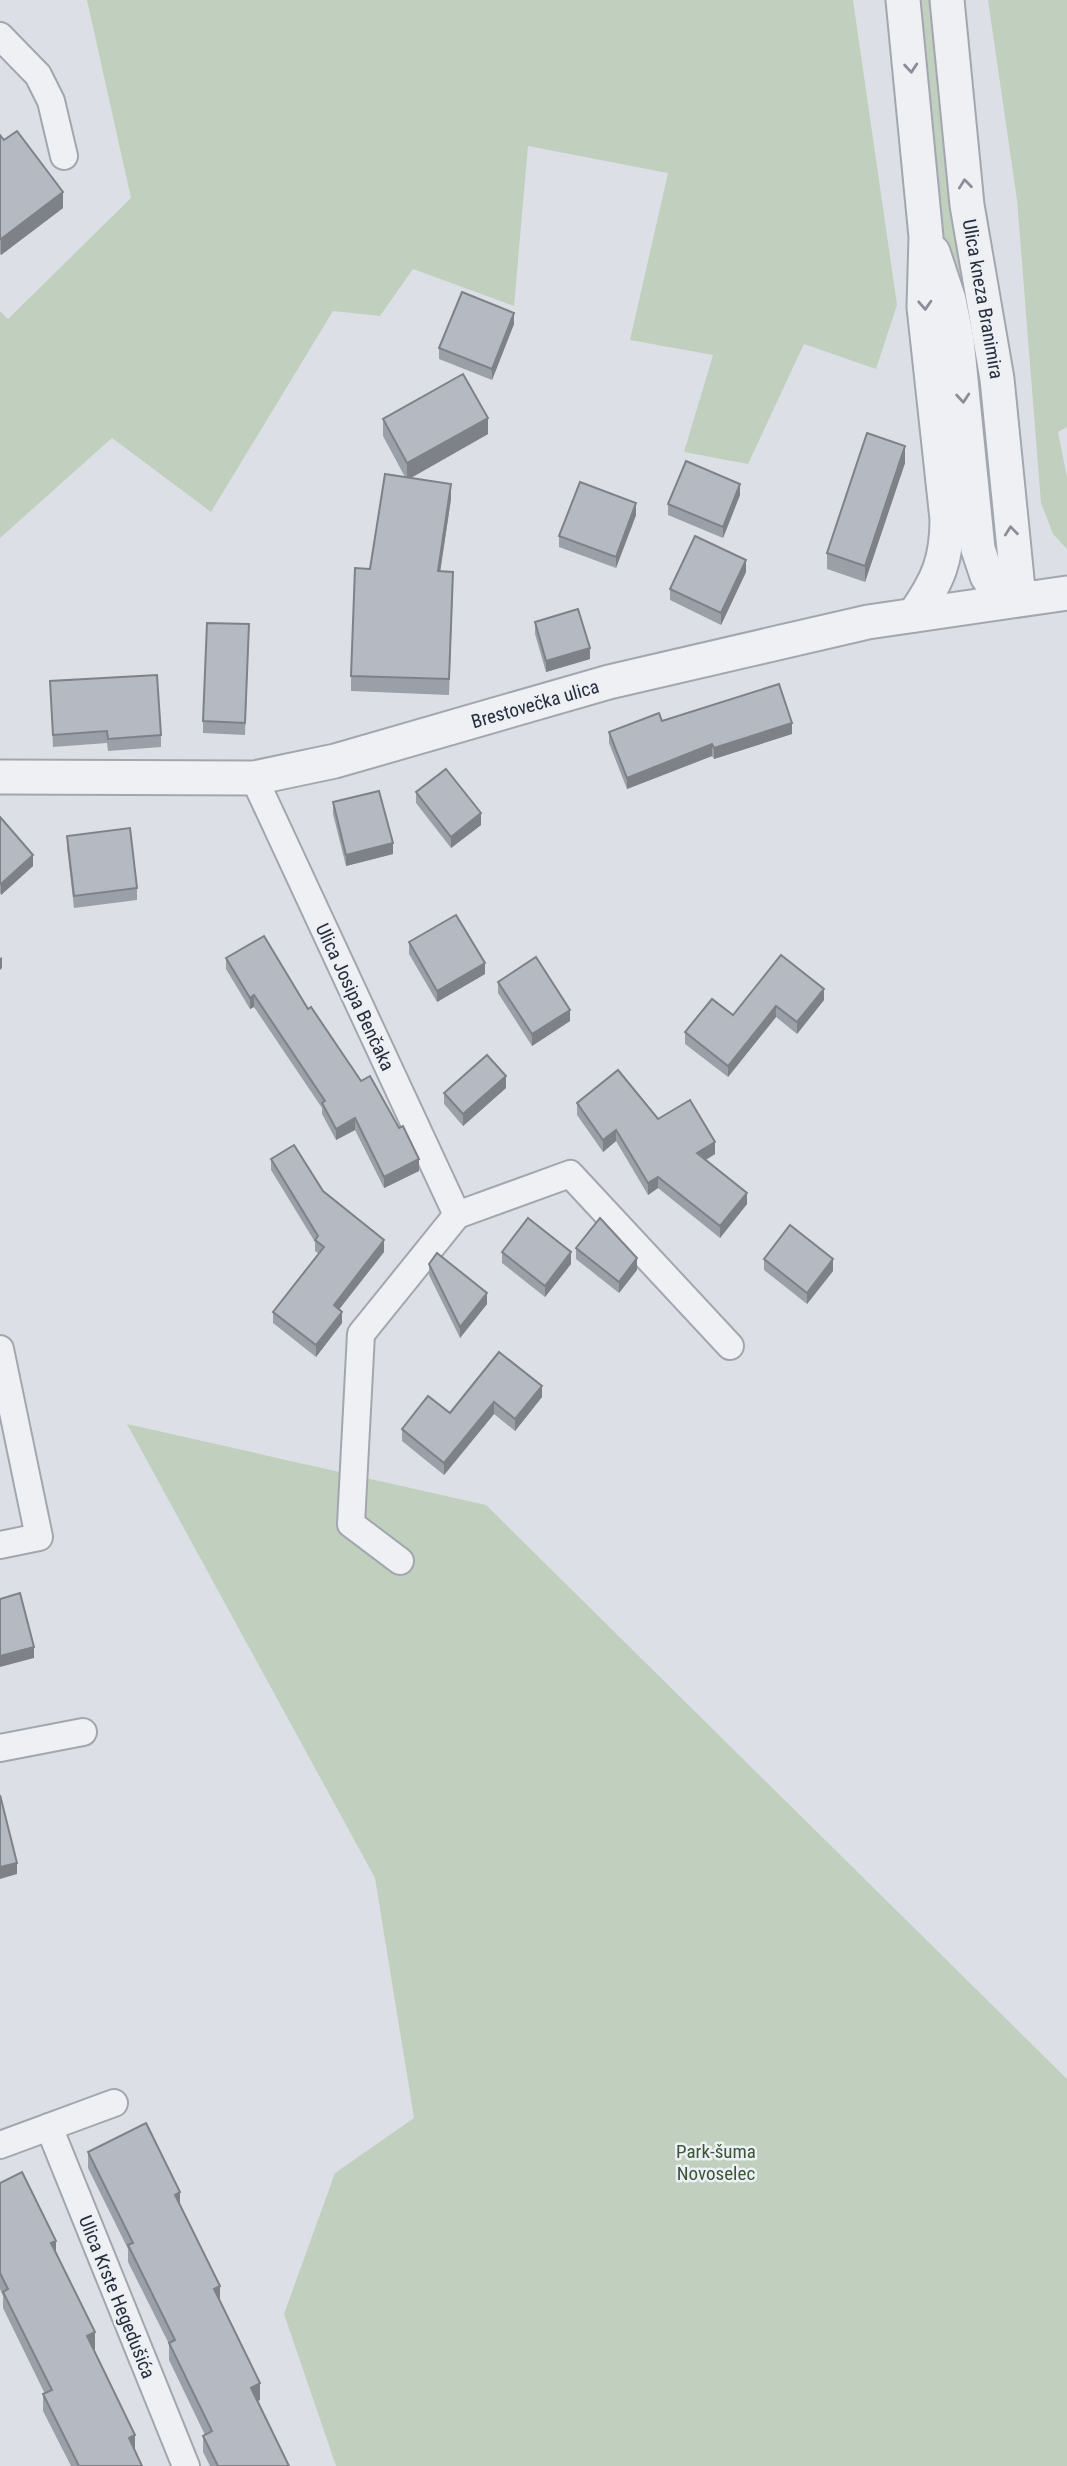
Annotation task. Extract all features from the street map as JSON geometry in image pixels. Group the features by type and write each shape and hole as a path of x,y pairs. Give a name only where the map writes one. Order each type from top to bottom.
{"street":[{"name":"Ulica kneza Branimira","path":"903,0 926,237 924,307 947,537 938,578 914,615"},
{"name":"Ulica kneza Branimira","path":"947,0 967,205 996,368 1012,600"},
{"path":"0,36 38,75 51,101 64,156"},
{"name":"Ulica kneza Branimira","path":"926,237 949,300 957,340 978,549 987,576 1012,600"},
{"name":"Brestovečka ulica","path":"0,777 254,778 335,761 609,682 868,622 1067,593"},
{"name":"Ulica Josipa Benčaka","path":"254,778 457,1215"},
{"path":"400,1561 351,1524 361,1334 457,1215 570,1174 730,1346"},
{"path":"0,1349 39,1537 0,1545"},
{"path":"0,1748 83,1732"},
{"path":"0,2145 114,2103"},
{"name":"Ulica Krste Hegedušića","path":"49,2127 186,2466"}],"green space":[{"path":"87,0 853,0 897,305 876,369 804,344 748,464 684,452 713,355 630,340 668,173 528,146 514,306 413,269 380,316 333,311 211,512 112,438 0,538 0,311 8,319 131,198"},
{"path":"919,0 930,0 950,203 979,366 993,499 981,500 941,218"},
{"path":"988,0 1067,0 1067,427 1058,432 1067,477 1067,549 1053,534 1041,503 1017,200"},
{"name":"Park-šuma Novoselec","path":"127,1424 486,1505 1067,2079 1067,2466 336,2466 284,2314 335,2173 414,2118 375,1878"}],"building":[{"path":"17,131 63,192 1,239 0,135 4,140"},
{"path":"462,292 514,313 492,369 439,348"},
{"path":"463,374 488,418 407,463 383,419"},
{"path":"867,433 905,446 865,566 827,553"},
{"path":"686,461 740,484 723,527 668,504"},
{"path":"385,474 451,484 438,571 453,572 449,679 351,676 355,568 370,569"},
{"path":"580,482 636,503 616,557 559,536"},
{"path":"695,536 746,560 721,613 670,589"},
{"path":"578,609 590,648 546,661 535,622"},
{"path":"207,623 249,624 245,723 203,721"},
{"path":"157,675 161,735 108,739 107,731 53,735 50,681"},
{"path":"779,684 792,723 714,748 712,744 627,778 609,732 659,713 662,721"},
{"path":"446,769 481,813 451,837 416,792"},
{"path":"379,791 393,843 346,855 333,802"},
{"path":"0,817 33,855 1,884 0,882"},
{"path":"130,828 137,888 74,896 67,836"},
{"path":"456,915 485,963 437,991 409,942"},
{"path":"264,936 308,1009 311,1007 361,1081 370,1076 399,1128 403,1126 419,1159 384,1177 355,1118 336,1129 322,1103 325,1101 254,995 250,998 226,958"},
{"path":"781,955 824,989 797,1022 776,1006 728,1066 685,1032 712,999 733,1015"},
{"path":"536,957 570,1010 532,1034 498,982"},
{"path":"487,1055 506,1076 463,1114 444,1093"},
{"path":"618,1070 658,1119 690,1100 715,1142 697,1153 747,1193 720,1226 658,1177 648,1183 616,1130 603,1140 577,1103"},
{"path":"294,1145 323,1191 384,1240 334,1305 342,1312 316,1345 273,1312 324,1247 315,1240 318,1236 271,1159"},
{"path":"528,1218 571,1252 545,1286 502,1252"},
{"path":"600,1218 637,1258 619,1282 576,1248"},
{"path":"790,1225 833,1259 807,1293 764,1259"},
{"path":"437,1253 487,1293 460,1327 429,1264"},
{"path":"499,1352 542,1386 515,1419 494,1402 444,1463 402,1429 428,1396 450,1413"},
{"path":"20,1593 34,1647 0,1656 0,1599"},
{"path":"0,1795 17,1863 0,1867"},
{"path":"146,2123 180,2192 175,2195 220,2286 214,2289 260,2383 251,2388 289,2466 218,2466 203,2436 212,2431 169,2343 175,2340 128,2245 133,2243 88,2152"},
{"path":"22,2172 56,2241 51,2243 95,2332 87,2336 135,2435 129,2438 142,2466 79,2466 43,2394 52,2390 3,2292 8,2289 0,2273 0,2183"}]}
